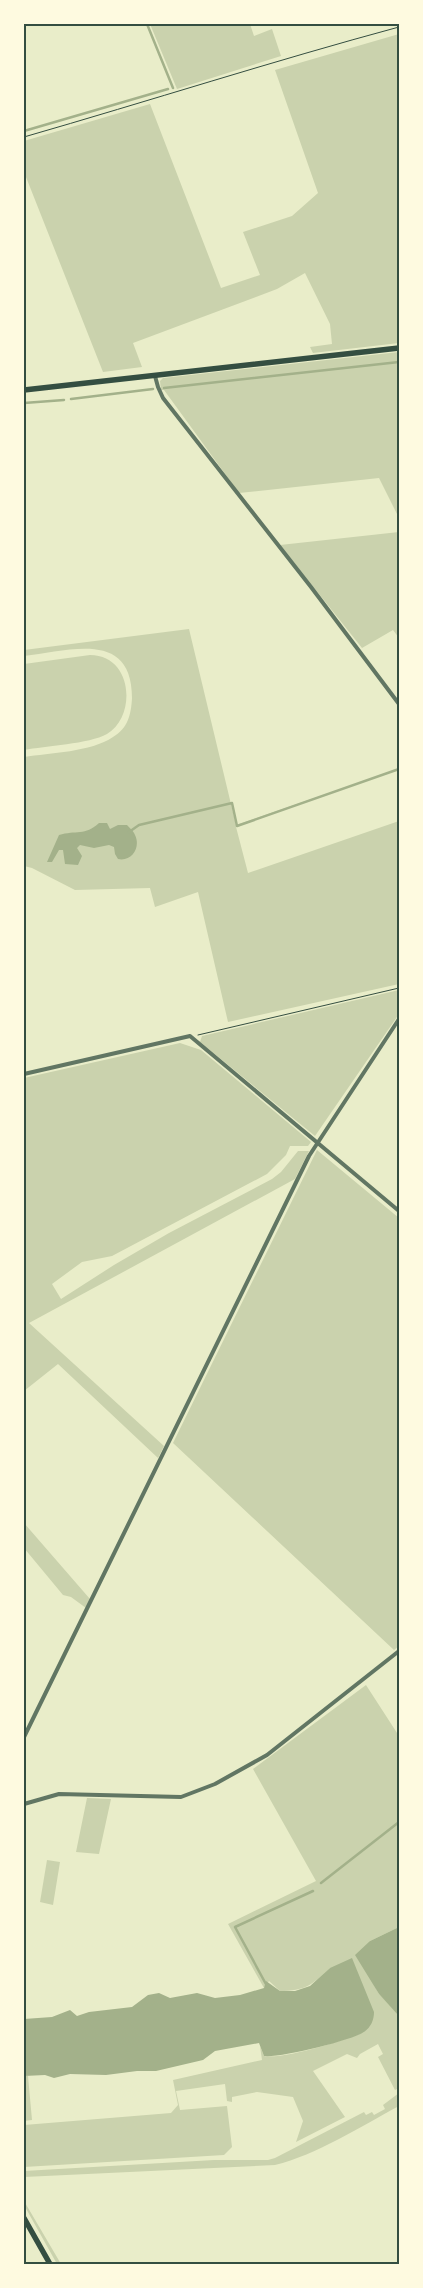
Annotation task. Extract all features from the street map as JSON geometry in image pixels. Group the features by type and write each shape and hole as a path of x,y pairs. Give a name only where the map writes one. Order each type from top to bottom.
{"main road":[{"path":"24,390 399,348"},
{"path":"24,2218 50,2264"}],"street":[{"path":"155,376 163,398 311,586 399,704"},
{"path":"24,1737 316,1143 399,1019"},
{"path":"24,1074 190,1036 399,1211"},
{"path":"24,1804 58,1794 181,1797 215,1784 267,1755 399,1651"}],"path":[{"path":"24,137 293,56 399,27"},
{"path":"190,1036 399,988"}],"shaded area":[{"path":"150,24 250,24 254,36 272,29 281,56 177,89"},
{"path":"399,34 399,343 313,353 310,347 332,344 330,324 305,273 277,289 133,343 142,367 103,372 24,172 24,141 150,104 221,288 260,275 243,232 292,216 318,193 275,70"},
{"path":"399,352 399,518 379,478 239,493 164,390 161,390 160,381 163,378"},
{"path":"399,532 399,638 393,630 362,648 280,545"},
{"path":"189,629 236,825 399,769 236,827 248,873 399,821 399,984 228,1022 198,892 155,907 150,888 75,890 32,868 24,866 24,757 82,749 104,742 122,730 130,715 132,698 129,676 121,662 110,653 95,649 78,649 24,656 24,650"},
{"path":"90,655 104,658 115,665 122,675 126,688 126,701 123,714 117,725 107,734 89,740 24,750 24,664"},
{"path":"99,823 107,823 110,829 118,825 127,825 137,840 134,853 127,858 118,859 114,847 109,845 94,848 80,845 77,848 82,856 78,865 65,864 63,850 59,850 52,862 47,862 59,835 89,830"},
{"path":"399,990 399,1014 315,1136 200,1042 202,1036"},
{"path":"180,1043 201,1050 311,1142 308,1146 290,1146 286,1155 267,1174 112,1256 82,1262 52,1284 61,1299 169,1233 272,1179 281,1172 298,1151 309,1151 295,1179 29,1323 164,1446 158,1458 58,1364 24,1391 24,1078"},
{"path":"317,1150 399,1218 399,1646 394,1650 173,1443"},
{"path":"24,1523 90,1599 86,1608 71,1597 63,1595 24,1548"},
{"path":"366,1685 399,1736 399,1927 370,1941 363,1965 379,1994 399,2015 399,2031 397,2033 399,2038 399,2088 395,2090 378,2057 383,2054 378,2044 360,2054 357,2058 347,2054 313,2071 345,2117 296,2142 303,2121 293,2097 257,2092 232,2097 232,2102 227,2101 225,2084 176,2091 180,2110 227,2106 232,2147 224,2155 24,2167 24,2125 171,2113 178,2105 173,2080 262,2060 260,2046 264,2056 286,2055 329,2044 364,2032 356,1968 330,1968 313,1983 296,1990 280,1991 269,1981 264,1988 228,1924 316,1881 253,1769"},
{"path":"87,1798 111,1799 99,1854 76,1852"},
{"path":"47,1860 60,1862 53,1905 40,1902"},
{"path":"399,1927 398,2015 379,1994 355,1955 370,1941"},
{"path":"352,1958 374,2012 373,2021 364,2032 345,2040 272,2056 264,2056 259,2043 215,2051 203,2060 156,2071 137,2071 106,2075 70,2074 54,2078 45,2075 24,2076 24,2019 52,2017 70,2010 77,2016 89,2012 132,2007 148,1995 159,1993 170,1998 197,1993 215,1998 240,1995 264,1988 266,1981 280,1991 295,1991 310,1986 330,1968"},
{"path":"24,2076 28,2076 32,2120 24,2121"},
{"path":"399,2093 399,2106 322,2147 275,2165 24,2177 24,2171 214,2160 268,2160 364,2112 366,2115 372,2112 374,2115 385,2109 383,2105"},
{"path":"24,2201 61,2264 57,2264 24,2205"}],"waterway":[{"path":"147,24 173,88"},
{"path":"24,131 168,89"},
{"path":"164,388 399,362"},
{"path":"71,399 153,389"},
{"path":"24,403 64,400"},
{"path":"129,832 139,825 232,803 237,826 399,769"},
{"path":"321,1883 399,1822"},
{"path":"267,1986 235,1927 313,1891"}]}
